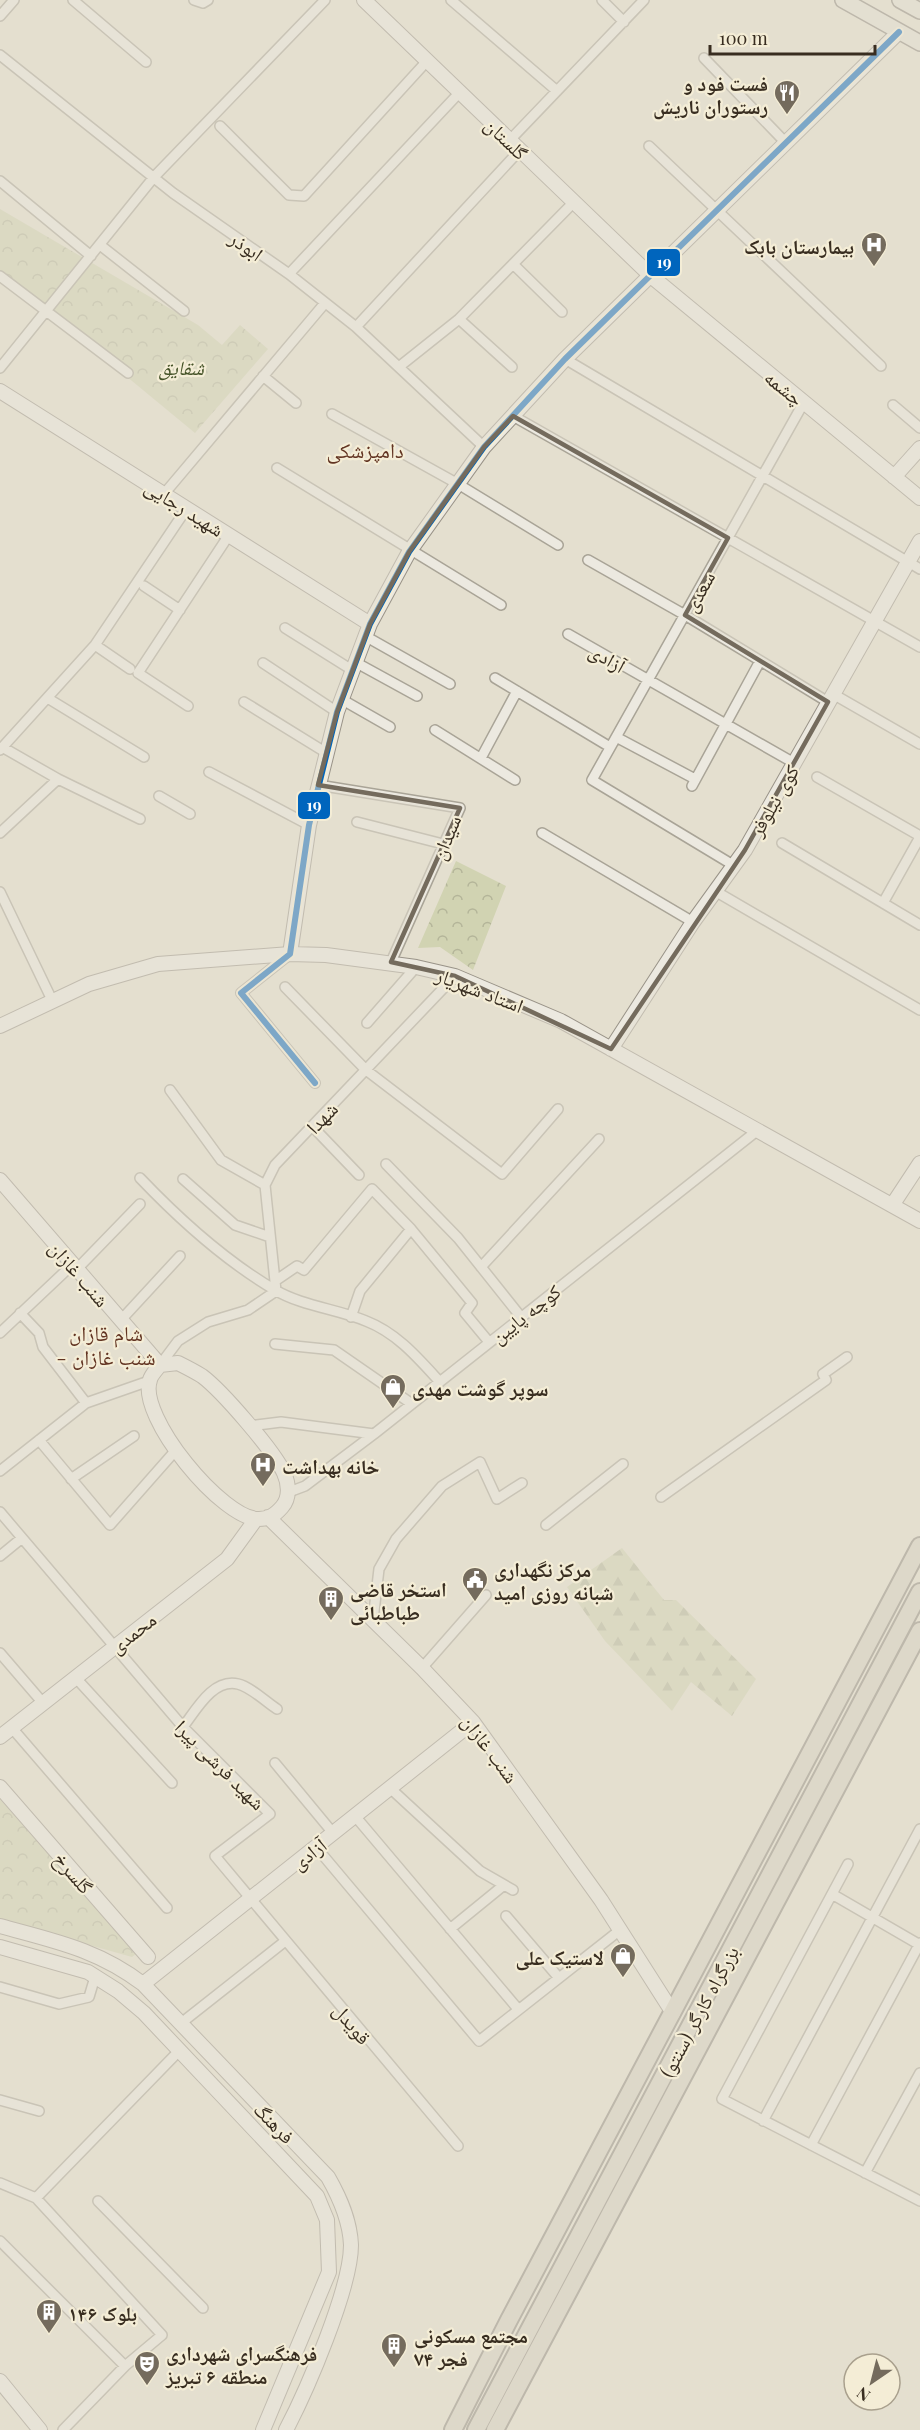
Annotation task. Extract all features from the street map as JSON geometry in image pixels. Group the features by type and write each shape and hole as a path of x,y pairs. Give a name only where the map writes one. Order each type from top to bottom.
{"highway":[{"path":"453,2430 508,2319 920,1546"},
{"name":"بزرگراه کارگر (سنتو)","path":"476,2430 920,1592"},
{"name":"بزرگراه کارگر (سنتو)","path":"495,2430 920,1631"},
{"path":"802,1770 820,1780"}],"main road":[{"name":"گلستان","path":"364,0 651,276"},
{"path":"843,0 920,43"},
{"path":"900,0 920,11"},
{"path":"290,954 309,825 325,752 339,705 368,630 409,552 484,447 565,359 899,32"},
{"name":"چشمه","path":"651,276 920,498"},
{"name":"شهید رجایی","path":"0,391 230,535 368,630"},
{"path":"894,477 920,448"},
{"name":"کوی نیلوفر","path":"611,1049 693,922 733,865 874,621 914,565 920,541"},
{"name":"استاد شهریار","path":"0,1026 89,984 158,964 290,954 391,962 416,967 455,976 561,1021 920,1221"},
{"path":"893,1204 920,1163"},
{"name":"شنب غازان","path":"3,1189 75,1266 160,1365"},
{"path":"149,1381 160,1365 178,1363 202,1376 249,1426 284,1473 289,1492"},
{"name":"شنب غازان","path":"149,1381 151,1404 163,1432 212,1491 241,1512 262,1518 373,1620 473,1722 620,1930 673,2013"},
{"name":"محمدی","path":"0,1737 227,1559 262,1518 284,1505 289,1492"},
{"name":"آزادی","path":"142,1984 473,1722"},
{"name":"گلسرخ","path":"0,1787 148,1957"},
{"name":"فرهنگ","path":"0,1926 90,1951 121,1967 142,1984 328,2177 344,2208 351,2244 348,2276 286,2430"},
{"name":"فرهنگ","path":"0,1947 88,1972 118,1991 144,2013 178,2052 303,2179 316,2196 327,2220 329,2272 264,2430"},
{"path":"316,2196 333,2187"},
{"path":"0,2381 40,2430"}],"street":[{"path":"0,16 14,0"},
{"path":"73,0 146,62"},
{"path":"0,368 154,177 325,0"},
{"path":"451,0 557,91"},
{"path":"602,0 624,22"},
{"path":"356,327 515,145 557,91 644,0"},
{"name":"ابوذر","path":"0,55 154,177 289,274 356,327 484,447"},
{"path":"704,58 786,143"},
{"path":"220,126 289,195 304,196 427,61"},
{"path":"289,274 460,92"},
{"path":"649,146 881,366"},
{"path":"0,181 90,256"},
{"path":"400,366 459,319 574,202"},
{"path":"99,245 184,311"},
{"path":"513,264 562,312"},
{"path":"0,276 128,373"},
{"path":"164,494 324,303"},
{"path":"459,319 512,368"},
{"path":"565,359 914,565"},
{"path":"263,376 296,404"},
{"name":"سعدی","path":"733,865 592,780 804,402"},
{"path":"893,405 920,428"},
{"path":"332,414 458,484 558,545"},
{"path":"513,416 920,647"},
{"path":"277,468 409,552 501,605"},
{"path":"140,819 1,748 49,699 96,645 187,508"},
{"path":"188,706 138,673 230,535"},
{"path":"588,560 760,661 920,744"},
{"path":"144,586 180,610"},
{"path":"285,628 354,666 417,696"},
{"path":"368,630 450,684"},
{"name":"آزادی","path":"568,634 794,763"},
{"path":"96,645 130,669"},
{"path":"616,737 694,783 760,661"},
{"path":"263,663 339,705 390,727"},
{"path":"495,678 610,747"},
{"path":"481,758 517,691"},
{"path":"49,699 144,757"},
{"path":"244,702 325,752"},
{"path":"435,730 515,780"},
{"path":"209,772 309,825"},
{"path":"817,777 920,837 883,903"},
{"path":"0,833 58,779"},
{"name":"سیدان","path":"318,785 460,808 391,962"},
{"path":"159,796 190,814"},
{"path":"357,822 443,844"},
{"path":"542,833 693,922"},
{"path":"782,843 920,925"},
{"path":"715,891 920,1010"},
{"path":"0,892 52,1000"},
{"path":"290,954 241,993 315,1083"},
{"path":"367,1023 416,967"},
{"name":"شهدا","path":"265,1185 275,1165 455,976"},
{"path":"285,987 366,1070 502,1174 558,1109"},
{"path":"170,1090 220,1160 265,1185 275,1286"},
{"path":"312,1126 359,1175"},
{"name":"کوچه پایین","path":"289,1492 305,1486 374,1434 758,1130"},
{"path":"482,1267 599,1139"},
{"path":"386,1164 458,1238 521,1317"},
{"path":"140,1178 186,1226 275,1286 394,1335 440,1382"},
{"path":"183,1179 235,1225 270,1237"},
{"path":"160,1365 178,1341 208,1322 248,1310 297,1266 304,1270 372,1189 411,1229 472,1303 465,1313 489,1342"},
{"path":"0,1334 140,1204"},
{"path":"351,1317 360,1291 411,1229"},
{"path":"121,1320 180,1256"},
{"path":"20,1313 39,1333 43,1347 86,1403"},
{"path":"275,1344 334,1350 412,1404"},
{"path":"661,1497 826,1380 823,1374 847,1357"},
{"path":"0,1471 86,1403 149,1381"},
{"path":"249,1426 281,1422 374,1434"},
{"path":"71,1479 134,1436"},
{"path":"39,1440 110,1525 176,1450"},
{"path":"373,1620 379,1569 396,1539 442,1486 480,1462 497,1499 522,1483"},
{"path":"546,1525 623,1464"},
{"name":"شهید فرشی پیرا","path":"0,1512 183,1727 270,1814 214,1856 249,1900"},
{"path":"0,1556 22,1538"},
{"path":"422,1668 486,1595"},
{"path":"0,1653 43,1703"},
{"path":"75,1677 172,1784"},
{"path":"183,1727 215,1687 240,1684 277,1709"},
{"path":"12,1728 167,1908"},
{"path":"275,1763 333,1833"},
{"path":"390,1788 480,1871 513,1890"},
{"path":"355,1816 518,2009"},
{"path":"764,2121 920,1828"},
{"path":"316,1847 479,2041 620,1930"},
{"path":"848,1864 722,2099 920,2201"},
{"path":"450,1929 504,1885"},
{"path":"811,2145 920,1944 832,1894"},
{"name":"قویدل","path":"249,1900 458,2146"},
{"path":"506,1916 559,1978"},
{"path":"180,2024 285,1942"},
{"path":"0,1987 59,2004 89,1997 95,1977"},
{"path":"36,2198 178,2052"},
{"path":"865,2173 920,2073"},
{"path":"0,2100 39,2111"},
{"path":"0,2183 36,2198 162,2335 125,2366 63,2430"},
{"path":"98,2201 203,2307"},
{"path":"1,2243 125,2366"}],"highlighted area":[{"path":"513,416 728,538 685,615 828,702 745,850 611,1049 455,976 391,962 460,808 318,785 337,712 370,624 409,552 484,447"}],"green space":[{"name":"شقایق","path":"0,209 198,325 222,345 240,325 268,349 195,433 0,272"},
{"path":"456,861 506,886 473,970 440,947 418,948"},
{"path":"622,1548 664,1600 676,1600 756,1679 732,1716 691,1682 672,1711 605,1641 567,1587"},
{"path":"0,1799 136,1954 132,1957 0,1920"}],"transit line":[{"name":"19","path":"315,1083 241,993 290,954 309,825 337,712 370,624 409,552 484,447 565,359 899,32"}],"place":[{"name":"فست فود و رستوران ناریش","path":"787,116"},
{"name":"بیمارستان بابک","path":"874,268"},
{"name":"سوپر گوشت مهدی","path":"393,1410"},
{"name":"خانه بهداشت","path":"263,1488"},
{"name":"مرکز نگهداری شبانه روزی امید","path":"475,1603"},
{"name":"استخر قاضی طباطبائی","path":"331,1622"},
{"name":"لاستیک علی","path":"623,1979"},
{"name":"بلوک ۱۴۶","path":"49,2335"},
{"name":"مجتمع مسکونی فجر ۷۴","path":"394,2369"},
{"name":"فرهنگسرای شهرداری منطقه ۶ تبریز","path":"147,2387"}],"district":[{"name":"دامپزشکی","path":"365,449"},
{"name":"شام قازان - شنب غازان","path":"106,1344"}]}
